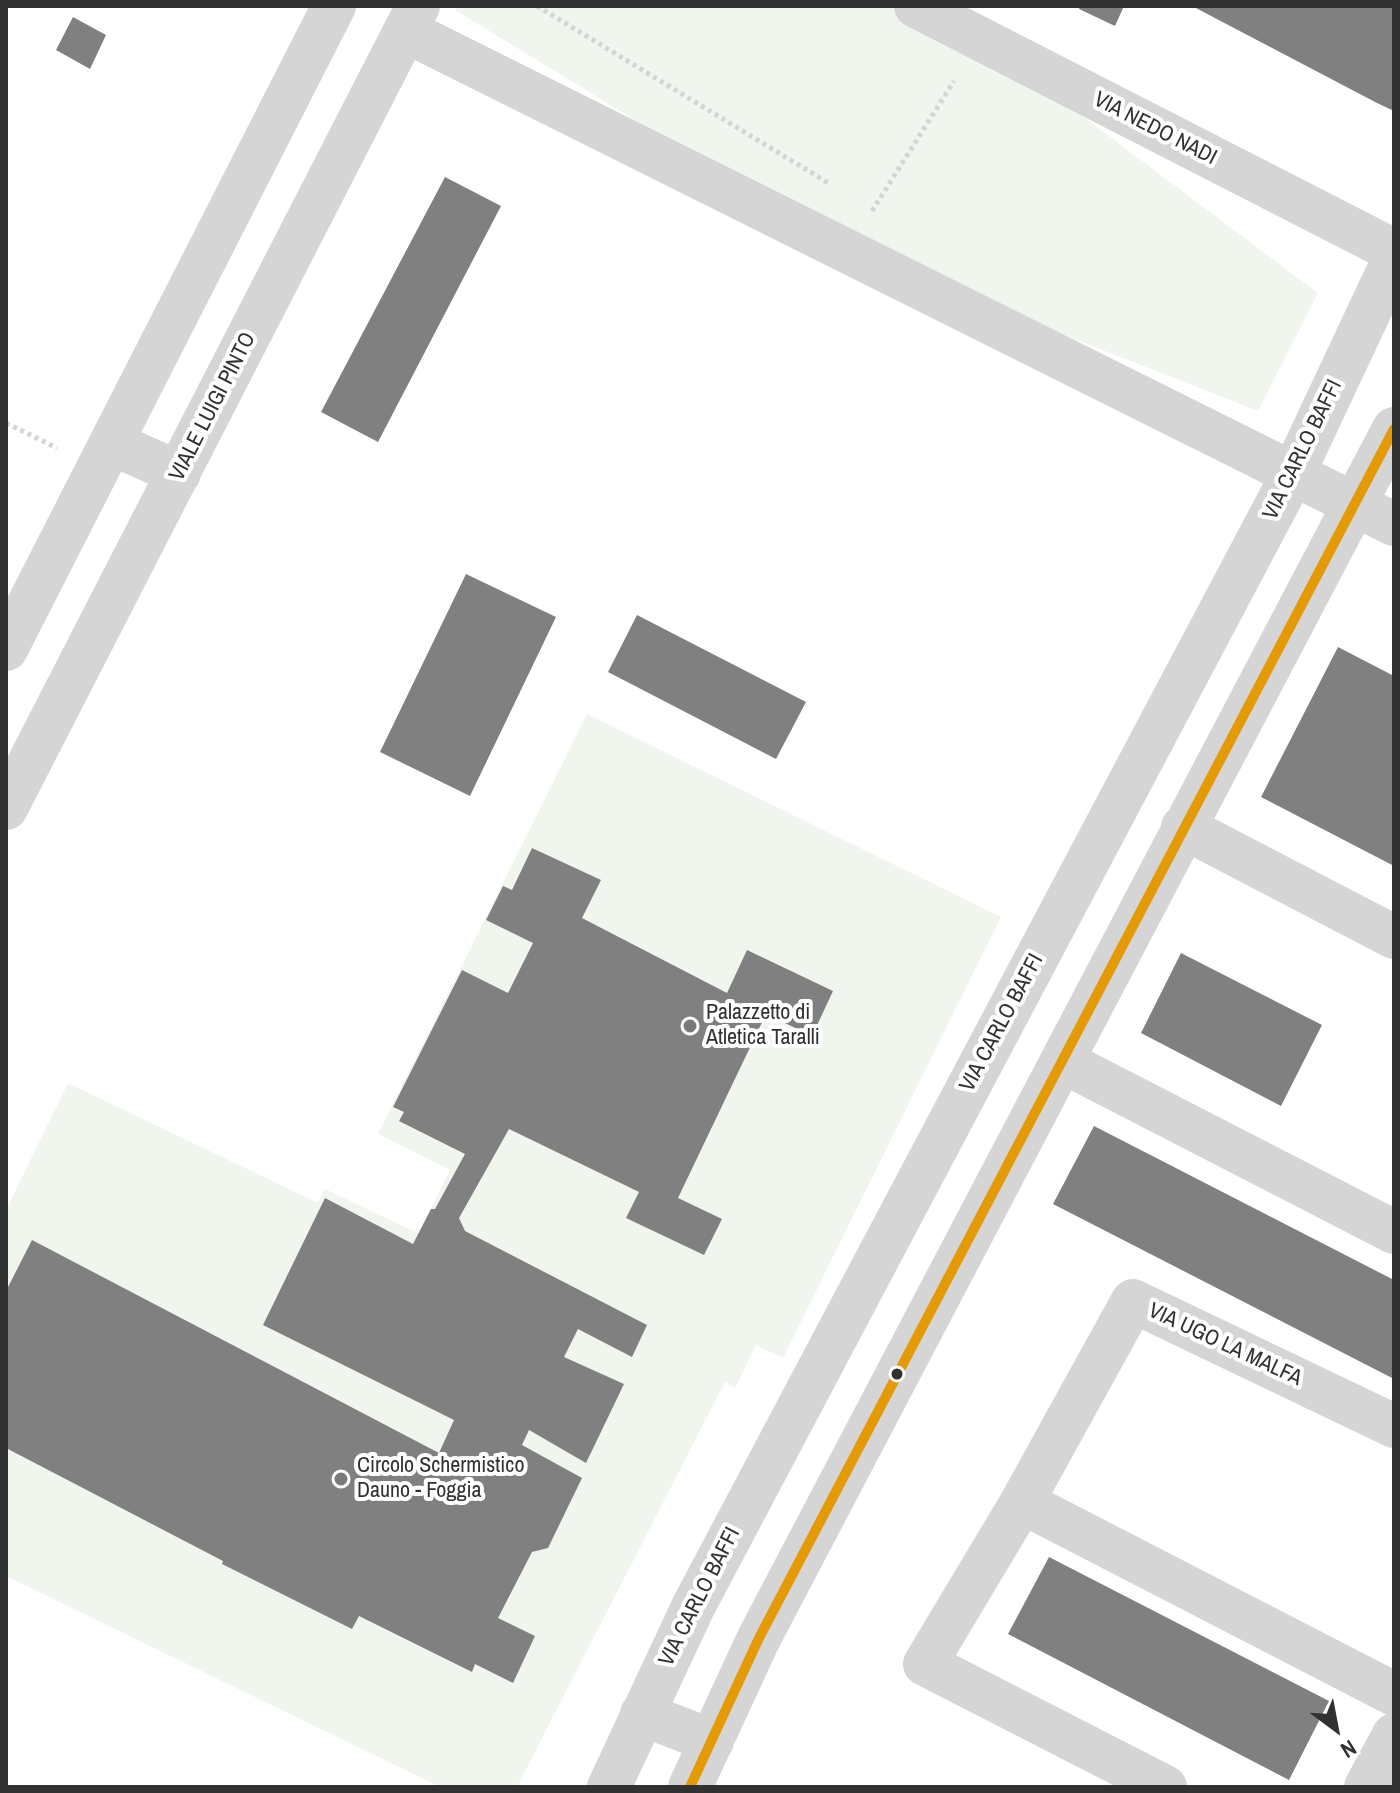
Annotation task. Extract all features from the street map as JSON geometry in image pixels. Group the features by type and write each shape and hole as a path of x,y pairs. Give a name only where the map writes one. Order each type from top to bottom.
{"street":[{"path":"6,649 334,6"},
{"name":"VIA NEDO NADI","path":"916,6 1394,251"},
{"path":"412,18 847,250 1394,524"},
{"name":"VIALE LUIGI PINTO","path":"6,808 412,18"},
{"name":"VIA CARLO BAFFI","path":"609,1787 693,1607 1294,472 1394,259"},
{"path":"690,1787 759,1638 1394,429"},
{"path":"111,443 179,473"},
{"path":"1183,827 1394,937"},
{"path":"1062,1061 1394,1232"},
{"name":"VIA UGO LA MALFA","path":"1165,1787 925,1664 1022,1502 1133,1301 1394,1426"},
{"path":"1022,1502 1394,1694"},
{"path":"642,1714 712,1741"},
{"path":"1366,1787 1394,1735"}],"path":[{"path":"537,6 832,185"},
{"path":"847,250 980,39"},
{"path":"872,210 887,217"},
{"path":"6,423 65,452"}],"shaded area":[{"path":"458,6 906,6 980,39 1318,293 1258,411 847,250 455,10"},
{"path":"587,714 1001,917 783,1358 756,1345 735,1388 725,1382 517,1787 440,1787 6,1576 6,1210 68,1083 318,1203 325,1189 497,1271 419,1233 450,1170 378,1134"}],"building":[{"path":"1080,6 1124,6 1115,26 1079,9"},
{"path":"1192,6 1394,6 1394,111 1377,103"},
{"path":"73,17 106,35 90,69 56,50"},
{"path":"445,177 501,206 378,442 321,412"},
{"path":"466,574 556,617 470,796 380,752"},
{"path":"637,615 806,702 776,759 608,672"},
{"path":"1338,647 1394,676 1394,866 1261,797"},
{"path":"532,848 601,880 582,918 727,993 747,950 833,991 812,1036 766,1014 678,1198 722,1219 704,1255 626,1218 639,1192 509,1129 459,1218 465,1231 647,1325 632,1357 578,1329 564,1357 624,1384 586,1463 529,1430 522,1445 582,1478 548,1548 532,1552 498,1618 535,1636 513,1683 475,1664 472,1672 359,1616 352,1629 222,1564 223,1561 6,1448 6,1291 32,1240 439,1453 454,1420 263,1325 325,1198 413,1244 431,1209 435,1209 465,1154 399,1121 404,1112 393,1107 462,970 508,993 533,943 486,920 503,886 512,890"},
{"path":"1181,953 1322,1025 1281,1106 1141,1033"},
{"path":"1094,1126 1394,1280 1394,1379 1053,1204"},
{"path":"1049,1557 1329,1701 1289,1780 1008,1634"}],"transit line":[{"path":"690,1787 759,1638 1394,429"}],"place":[{"name":"Palazzetto di Atletica Taralli","path":"690,1026"},
{"name":"Circolo Schermistico Dauno - Foggia","path":"341,1479"}]}
